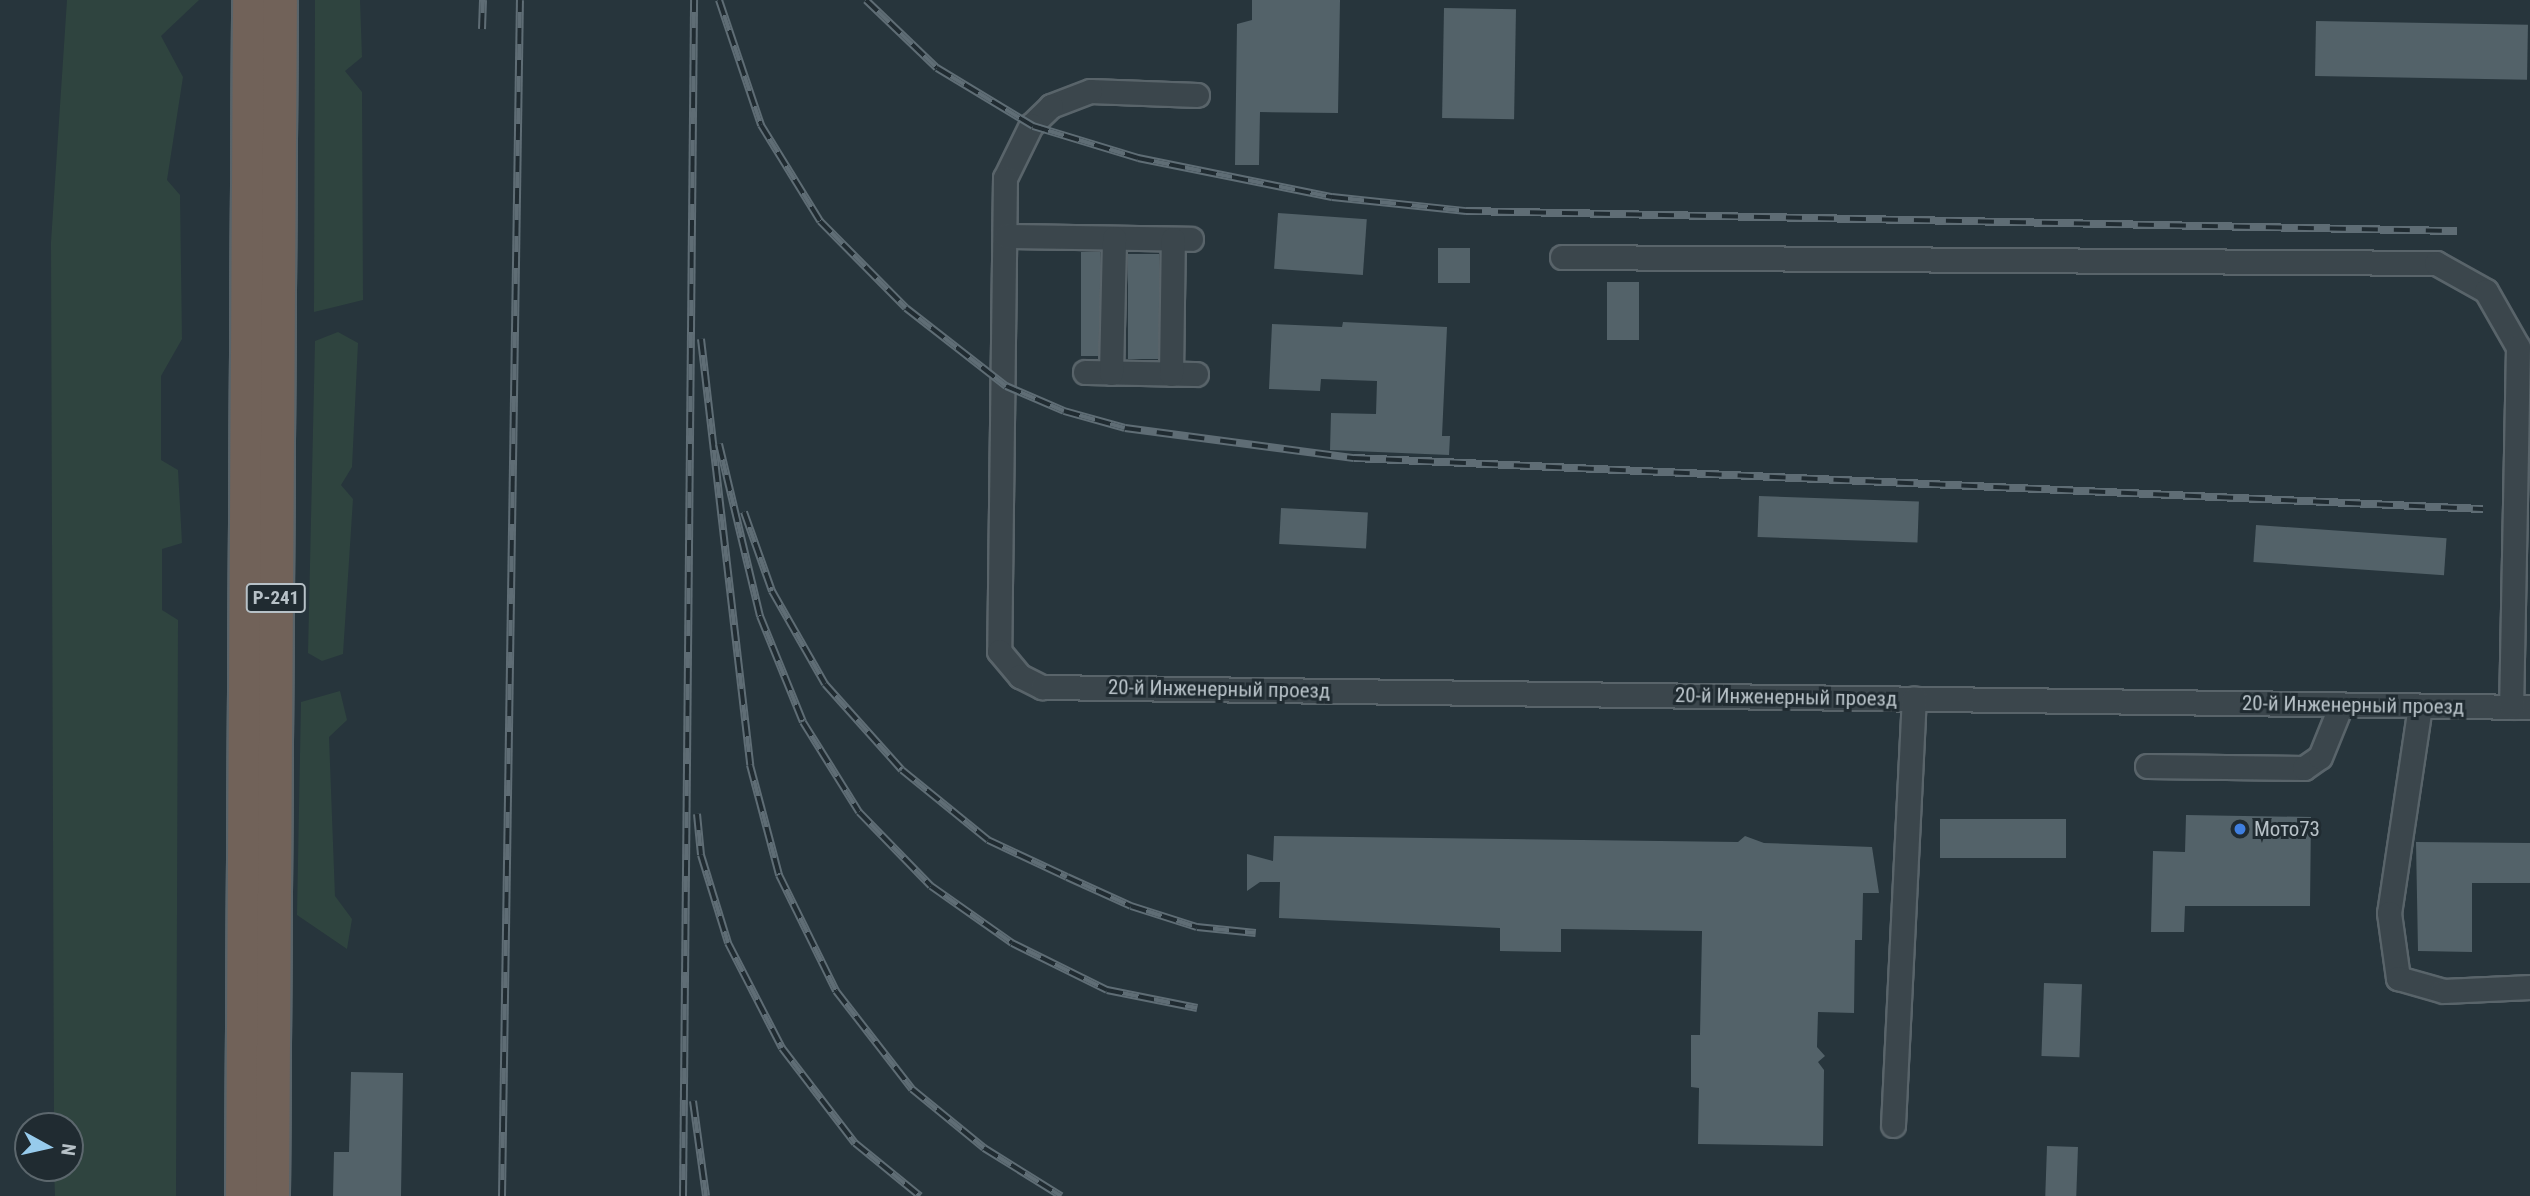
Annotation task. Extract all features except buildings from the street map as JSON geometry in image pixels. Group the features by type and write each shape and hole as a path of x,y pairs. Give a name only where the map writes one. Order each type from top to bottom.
{"highway":[{"name":"Р-241","path":"242,1196 248,0"},
{"name":"Р-241","path":"272,1196 281,0"}],"street":[{"path":"1171,374 1182,239 1006,236 1005,178 1031,125 1051,106 1090,91 1197,95"},
{"name":"20-й Инженерный проезд","path":"1006,236 999,651 1020,677 1042,687 2520,707"},
{"path":"1111,373 1115,238"},
{"path":"1562,257 2436,263 2486,292 2518,347 2520,707"},
{"path":"1085,372 1196,374"},
{"path":"1893,1125 1914,699"},
{"path":"2147,766 2304,768 2320,757 2341,705"},
{"path":"2420,706 2389,914 2398,978 2444,991 2530,987"}],"green space":[{"path":"67,0 199,0 161,36 183,77 167,180 180,195 182,339 161,376 161,460 178,470 182,543 162,549 162,610 178,620 176,1196 55,1196 54,1182 84,1182 84,1112 54,1112 51,242"},
{"path":"315,0 360,0 362,57 345,71 362,92 363,300 314,312"},
{"path":"338,332 358,343 352,467 341,485 353,499 343,654 322,661 308,653 315,341"},
{"path":"340,691 347,720 329,737 335,896 352,919 347,949 297,915 301,702"}],"railway":[{"path":"482,29 483,0"},
{"path":"502,1196 520,0"},
{"path":"683,1196 694,0"},
{"path":"719,0 761,125 820,221 906,308 1006,386 1064,411 1125,428 1354,458 2483,509"},
{"path":"866,0 937,68 1033,126 1138,158 1332,197 1466,211 2457,231"},
{"path":"701,339 750,765 779,875 836,991 912,1089 984,1148 1061,1196"},
{"path":"719,444 760,616 803,722 859,812 931,886 1012,943 1107,990 1197,1008"},
{"path":"744,512 772,591 825,684 902,770 988,840 1067,877 1131,906 1197,927 1256,933"},
{"path":"697,814 701,855 728,943 782,1048 855,1143 920,1196"},
{"path":"693,1101 706,1196"}],"place":[{"name":"Мото73","path":"2240,829"}]}
